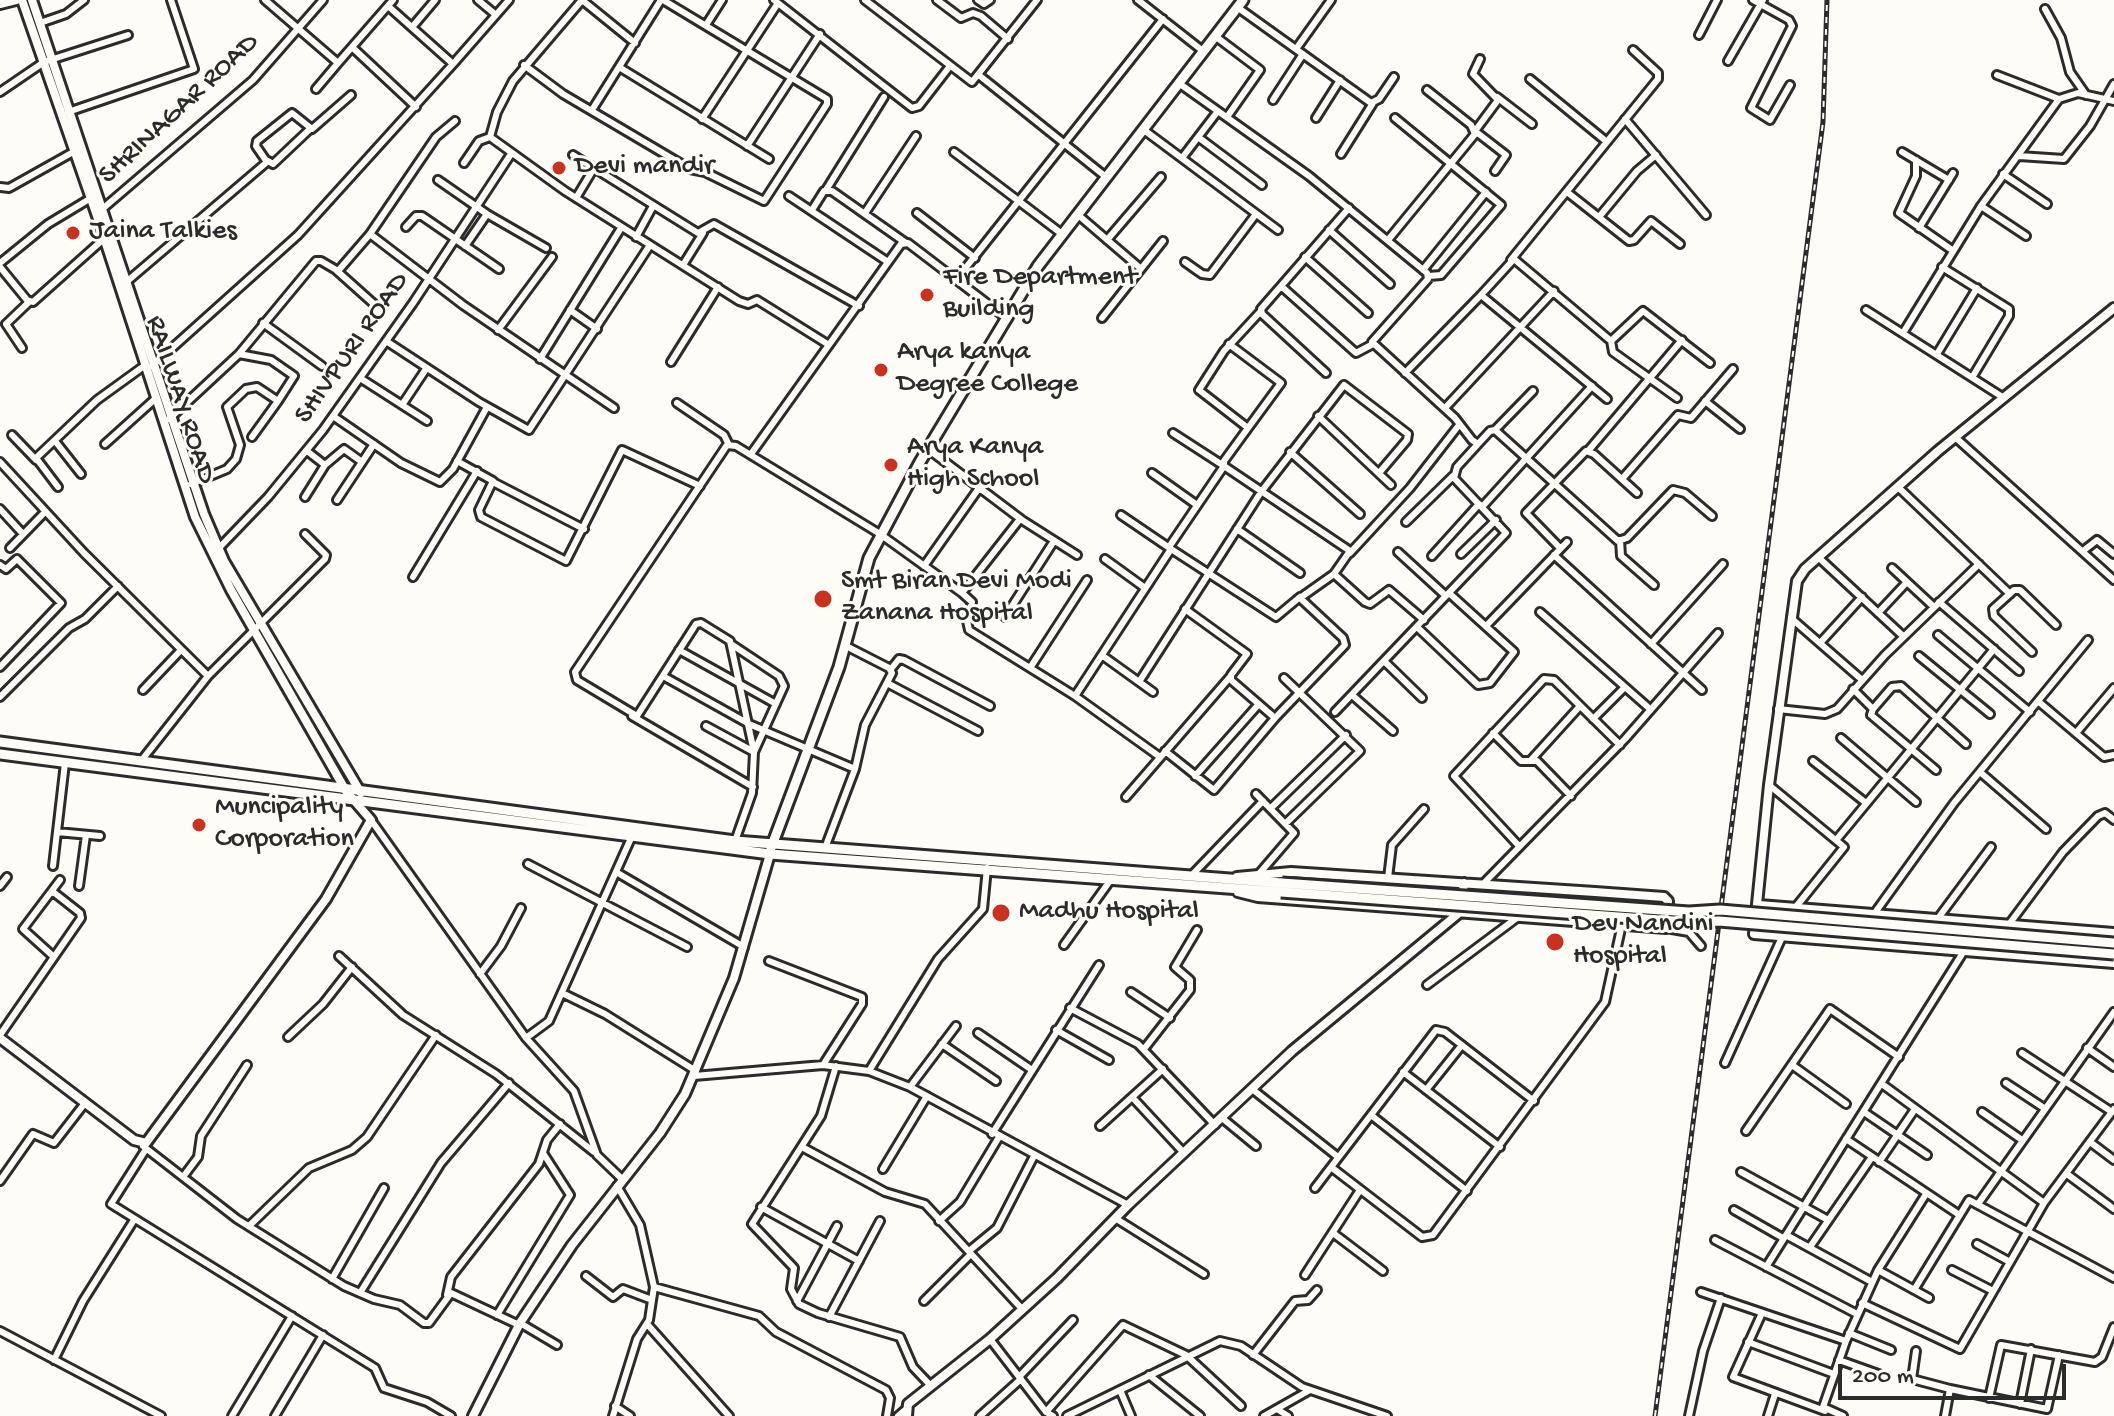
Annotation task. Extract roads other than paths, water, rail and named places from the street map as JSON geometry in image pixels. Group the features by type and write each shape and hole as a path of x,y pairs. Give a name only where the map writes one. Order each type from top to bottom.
{"main road":[{"path":"771,849 846,646 864,574 880,534 1005,317 1077,214 1240,4"},
{"path":"0,742 346,791 359,798"},
{"path":"0,754 771,849 1219,883 1689,912 1720,910 2114,943"},
{"path":"633,832 735,841 771,849 825,848 904,858"},
{"path":"1170,879 1191,876 1219,883"},
{"path":"1282,887 1671,921 1719,921 2114,954"}],"street":[{"path":"0,4 19,0"},
{"name":"RAILWAY ROAD","path":"19,0 48,61 91,198 100,211 108,236 118,289 163,424 215,551 297,694 346,791"},
{"path":"32,0 48,61"},
{"path":"40,23 66,14 84,0"},
{"path":"100,211 65,113 194,69 171,0"},
{"path":"265,0 338,63"},
{"name":"SHRINAGAR ROAD","path":"100,211 253,80 323,0"},
{"path":"413,26 435,0"},
{"path":"478,0 496,15"},
{"path":"36,460 97,400 144,368 155,364 298,235 509,0"},
{"path":"490,137 505,94 524,65 582,0 635,43"},
{"path":"524,65 592,110 690,169 705,172 762,202 828,102 745,48 662,0 592,110"},
{"path":"706,25 722,0"},
{"path":"865,0 972,82 980,76 1037,0"},
{"path":"937,0 961,18 973,13 981,16 1008,39"},
{"path":"978,0 984,4 990,0"},
{"path":"1138,0 1203,51"},
{"path":"1296,49 1331,0"},
{"path":"1699,35 1717,0"},
{"path":"1753,0 1762,2 1789,20 1792,26 1751,108 1770,120 1790,85"},
{"path":"702,119 776,1 912,108 919,106 950,66"},
{"path":"1728,61 1762,2"},
{"path":"316,89 390,3 453,64"},
{"path":"1240,4 1296,49 1373,103"},
{"path":"2045,9 2061,38 2070,72 2086,95"},
{"path":"956,280 1163,19"},
{"path":"747,146 820,34"},
{"path":"0,92 48,61 128,35"},
{"path":"1215,36 1260,70 1227,117"},
{"path":"353,48 416,107"},
{"path":"1405,373 1481,295 1659,77 1633,50"},
{"path":"1273,100 1303,54"},
{"path":"1480,59 1473,74 1532,124"},
{"path":"619,67 769,159"},
{"path":"1997,75 2059,99"},
{"path":"980,76 1106,177"},
{"path":"1341,154 1373,103 1394,77"},
{"path":"1530,79 1607,142"},
{"path":"1316,118 1340,80"},
{"path":"1180,84 1349,208 1429,276"},
{"path":"2019,156 2053,161 2064,159 2114,84"},
{"path":"1427,90 1506,155 1495,171"},
{"path":"1903,333 1981,206 2059,99 2071,94 2114,101"},
{"path":"310,129 295,114 290,114 256,142 273,164 351,95"},
{"path":"812,210 884,97"},
{"path":"1388,240 1451,164 1493,108 1497,97"},
{"path":"1182,158 1218,111"},
{"path":"1395,118 1500,204 1499,209 1441,275 1429,276 1373,336 1373,344 1445,408 1478,444"},
{"path":"1625,119 1706,215"},
{"path":"336,270 370,234 436,137 455,121"},
{"path":"1144,130 1278,230"},
{"path":"865,213 916,136"},
{"path":"490,137 621,228 745,304 757,300 829,345"},
{"path":"464,163 479,141 490,137"},
{"path":"1198,137 1262,185"},
{"path":"0,187 9,188 75,151"},
{"path":"954,152 1062,234"},
{"path":"1902,152 1949,180"},
{"name":"SHIVPURI ROAD","path":"215,551 307,451 428,280 511,154"},
{"path":"573,155 653,206 703,233"},
{"path":"1599,217 1637,171 1656,155"},
{"path":"1916,160 1916,176 1899,213 1952,250"},
{"path":"118,289 268,161"},
{"path":"576,198 594,168"},
{"path":"1919,228 1953,173"},
{"path":"2003,174 2047,204"},
{"path":"1107,240 1161,177"},
{"path":"438,180 487,214 546,248"},
{"path":"826,190 865,213 1005,317"},
{"path":"1423,270 1486,192"},
{"path":"1567,192 1629,241 1634,240 1651,221 1680,244"},
{"path":"789,196 888,262"},
{"path":"29,302 0,265 48,224 91,198"},
{"path":"636,237 653,206"},
{"path":"1981,206 2026,236"},
{"path":"1248,428 1200,392 1229,344 1349,208"},
{"path":"917,213 975,258"},
{"path":"465,246 487,214"},
{"path":"1077,214 1140,268"},
{"path":"1185,262 1205,276 1210,275 1256,214"},
{"path":"406,227 419,215 499,269"},
{"path":"683,265 703,233 714,224 859,306"},
{"path":"540,359 621,228"},
{"path":"1329,230 1390,284"},
{"path":"370,234 498,330 614,408"},
{"path":"22,348 6,324 108,236 155,364 188,484 227,469 236,459 240,445 227,411 232,399 246,389 257,387 278,401"},
{"path":"1102,318 1163,241"},
{"path":"751,454 888,262 906,243"},
{"path":"386,341 487,407 529,430 650,245"},
{"path":"498,330 552,257"},
{"path":"1305,257 1368,313"},
{"path":"1511,260 1518,261 1611,341 1613,352 1677,398"},
{"path":"163,424 239,354 316,261 336,270 374,304"},
{"path":"1942,267 2007,307 2010,313 1973,376"},
{"path":"1281,286 1356,353 1373,344"},
{"path":"671,362 718,287"},
{"path":"1937,354 1977,288"},
{"path":"1445,408 1554,291"},
{"path":"1481,295 1607,399"},
{"path":"2114,308 1955,437 1818,557 1797,581 1778,709 1754,934 2114,963"},
{"path":"570,310 597,329"},
{"path":"1866,310 2004,398"},
{"path":"1261,311 1326,373"},
{"path":"1611,341 1643,311 1710,363"},
{"path":"263,323 322,366"},
{"path":"135,338 145,334"},
{"path":"1560,548 1526,513 1588,451 1682,340"},
{"path":"1075,696 1224,466 1224,461 1282,386 1229,344"},
{"path":"239,354 271,360 293,375 294,380 252,437"},
{"path":"402,405 426,369"},
{"path":"1622,479 1678,415 1689,419 1733,369"},
{"path":"360,378 427,421"},
{"path":"1139,682 1261,492 1341,386 1346,385 1408,434 1407,440 1379,473"},
{"path":"1432,556 1528,459 1592,386"},
{"path":"1406,522 1453,476 1457,467 1490,431 1495,430 1533,391"},
{"path":"105,444 155,399"},
{"path":"1705,401 1740,429"},
{"path":"677,403 724,435 729,445 751,454 880,534 962,593 972,602 967,621 969,630 1075,696 1195,776 1211,790 1217,789 1275,718 1346,642 1300,597"},
{"path":"333,416 401,463 440,482 457,461 487,407"},
{"path":"1318,416 1391,485"},
{"path":"1121,515 1276,617 1334,574 1410,488 1459,425"},
{"path":"1495,430 1608,534 1620,540"},
{"path":"1173,433 1350,553"},
{"path":"12,435 58,487"},
{"path":"1955,437 2114,580"},
{"path":"55,441 81,474"},
{"path":"337,500 374,444"},
{"path":"729,445 723,448 575,672 577,680 632,716 753,787"},
{"path":"305,497 325,465 344,449 362,462"},
{"path":"493,482 479,514 566,561 624,449 700,486"},
{"path":"928,449 1020,519 1077,555"},
{"path":"307,451 325,465"},
{"path":"1588,451 1637,493"},
{"path":"1290,452 1360,514"},
{"path":"457,461 584,529"},
{"path":"0,462 45,512 208,676"},
{"path":"413,577 477,471"},
{"path":"1152,473 1197,505"},
{"path":"1335,712 1506,533 1453,476"},
{"path":"924,566 979,488"},
{"path":"1899,488 2010,594"},
{"path":"1620,540 1673,490 1685,493 1712,516"},
{"path":"0,509 23,534"},
{"path":"10,548 45,512"},
{"path":"962,593 1020,519"},
{"path":"1461,554 1496,520"},
{"path":"1237,529 1300,573"},
{"path":"141,761 208,676 326,556 305,534"},
{"path":"1620,540 1621,556 1654,585"},
{"path":"2083,551 2097,540 2114,554"},
{"path":"1005,617 1054,541"},
{"path":"1486,626 1567,542"},
{"path":"1398,552 1486,626 1514,654 1485,686 1478,685 1417,627"},
{"path":"1554,555 1702,690"},
{"path":"1818,557 1903,636"},
{"path":"0,565 6,569 17,559 61,603 0,667"},
{"path":"1105,559 1145,588"},
{"path":"1651,644 1723,564"},
{"path":"1778,709 1832,713 1903,636 1979,564"},
{"path":"1892,568 2019,671"},
{"path":"1334,574 1367,604 1386,589 1424,620"},
{"path":"1030,668 1087,580"},
{"path":"1878,613 1907,582"},
{"path":"0,697 69,628 85,619 118,586"},
{"path":"2032,652 1992,614 2010,594 2020,590 2056,625"},
{"path":"1820,643 1862,597"},
{"path":"1126,797 1247,654 1185,609"},
{"path":"1540,612 1650,709"},
{"path":"1790,617 1861,679"},
{"path":"632,716 639,715 699,622 782,679 784,686 754,752"},
{"path":"1483,884 1620,745 1718,633"},
{"path":"1938,635 2030,712"},
{"path":"1872,943 1873,915 1980,772 2088,640"},
{"path":"731,644 754,752 753,787 735,841"},
{"path":"846,646 891,669"},
{"path":"1837,839 1994,649"},
{"path":"143,690 181,650"},
{"path":"679,650 741,688 776,704"},
{"path":"1103,656 1153,692"},
{"path":"1919,656 1990,714"},
{"path":"825,848 855,769 865,725 891,669 899,659 990,706"},
{"path":"1384,661 1422,698"},
{"path":"663,676 765,732 855,769"},
{"path":"1230,677 1275,718"},
{"path":"1519,846 1454,778 1547,677 1554,680 1620,745"},
{"path":"1284,678 1359,747 1359,754 1286,823"},
{"path":"887,683 978,731"},
{"path":"1936,770 1871,715 1873,709 1898,685 1966,744"},
{"path":"1593,719 1625,687"},
{"path":"2076,733 2114,688"},
{"path":"1853,689 1873,709"},
{"path":"297,694 371,820 526,1038 578,1097 597,1155"},
{"path":"1352,695 1393,731"},
{"path":"2039,702 2107,759 2114,755"},
{"path":"1195,776 1258,705"},
{"path":"1531,760 1580,706"},
{"path":"706,726 754,752"},
{"path":"1493,733 1521,761 1537,761 1571,796"},
{"path":"1271,808 1346,735"},
{"path":"1841,738 1916,802"},
{"path":"1813,761 1866,803"},
{"path":"53,866 65,763"},
{"path":"1980,772 2046,829"},
{"path":"1725,1063 1786,936 1793,909 1843,850 1837,839 1769,785"},
{"path":"1256,794 1293,829 1293,836 1258,875"},
{"path":"1191,876 1263,801"},
{"path":"1388,878 1392,845 1424,809"},
{"path":"2004,954 2007,925 2063,852 2098,816 2105,813 2114,820"},
{"path":"371,820 326,899 143,1146 111,1202 134,1220 378,1370 379,1382 384,1388 427,1402 451,1416"},
{"path":"57,832 100,836"},
{"path":"526,1038 549,1021 633,832"},
{"path":"79,886 86,835"},
{"path":"1934,948 1936,919 1991,847"},
{"path":"473,1416 519,1324 673,1114 695,1073 744,947 771,849"},
{"path":"528,864 687,947"},
{"path":"869,1071 938,959 983,909 987,865"},
{"path":"616,872 744,947"},
{"path":"1219,883 1291,872 1664,897 1668,901 1666,928"},
{"path":"1064,945 1112,874"},
{"path":"0,886 7,877"},
{"path":"54,957 23,929 60,880"},
{"path":"1219,883 1258,897 1666,928 1689,932 1701,946"},
{"path":"904,1414 931,1386 990,1339 1292,1051 1459,913 1464,883"},
{"path":"52,891 81,916 0,1036 249,1226 332,1279 360,1293 400,1305 424,1323 432,1320 447,1295 451,1277 539,1164 547,1140 560,1124"},
{"path":"1759,905 2114,933"},
{"path":"480,974 501,946 521,908"},
{"path":"1427,985 1518,917"},
{"path":"1331,1167 1426,1238 1433,1235 1534,1101 1608,995 1622,924"},
{"path":"1144,1049 1191,986 1190,980 1175,967 1197,930"},
{"path":"1766,1267 1964,951"},
{"path":"339,956 403,1015 509,1083 560,1124 597,1155 620,1183 640,1225 654,1287 647,1324 637,1339 613,1416"},
{"path":"769,961 862,997 862,1004 823,1065"},
{"path":"939,1221 960,1202 1032,1070 1099,965"},
{"path":"288,1037 323,1004 352,967"},
{"path":"1131,992 1170,1018"},
{"path":"562,993 605,1014 695,1073 823,1065 869,1071 910,1087 1128,1205"},
{"path":"1070,1008 1123,1034 1144,1049 1218,1121 1256,1146"},
{"path":"1746,1131 1830,1009 1899,1057"},
{"path":"1978,1204 2064,1078 2113,1014"},
{"path":"910,1087 956,1026"},
{"path":"1056,1030 1109,1060"},
{"path":"1315,1188 1436,1030 1445,1032 1534,1101"},
{"path":"978,1033 1032,1070"},
{"path":"249,1226 309,1168 343,1155 367,1137 436,1035"},
{"path":"942,1044 996,1081"},
{"path":"1426,1090 1462,1045"},
{"path":"2087,1048 2114,1067"},
{"path":"1862,1303 1957,1350 1963,1347 2044,1203 2113,1111 2022,1053"},
{"path":"183,1177 198,1157 201,1136 247,1065"},
{"path":"1792,1065 1846,1104"},
{"path":"836,1066 826,1104 752,1224 794,1268 791,1289 797,1301 829,1317 900,1337 910,1362 931,1386"},
{"path":"1100,1126 1163,1069"},
{"path":"1403,1072 1500,1147"},
{"path":"360,1293 441,1163 509,1083"},
{"path":"2006,1083 2044,1108"},
{"path":"1882,1084 2044,1203"},
{"path":"1252,1089 1338,1157"},
{"path":"883,1169 927,1096"},
{"path":"1132,1097 1184,1153"},
{"path":"0,1181 33,1134 54,1143 85,1103"},
{"path":"1879,1162 1915,1109"},
{"path":"1864,1112 1927,1155"},
{"path":"1982,1112 2022,1140"},
{"path":"1371,1115 1467,1191"},
{"path":"1846,1139 1958,1214"},
{"path":"2090,1142 2114,1160"},
{"path":"802,1147 885,1192 919,1201 1022,1309"},
{"path":"497,1315 570,1195 543,1153"},
{"path":"924,1301 997,1228 1034,1156"},
{"path":"1810,1247 1872,1157"},
{"path":"1741,1172 1828,1220"},
{"path":"2067,1174 2114,1209"},
{"path":"332,1279 384,1188"},
{"path":"1305,1275 1360,1190"},
{"path":"1826,1411 1824,1403 1862,1303 1878,1270 1926,1194"},
{"path":"1914,1290 1969,1200 2114,1278"},
{"path":"761,1207 859,1261"},
{"path":"1734,1210 1872,1282"},
{"path":"1115,1218 1204,1274"},
{"path":"54,1360 83,1301 134,1220"},
{"path":"829,1317 880,1221"},
{"path":"797,1301 837,1226"},
{"path":"1333,1233 1383,1271"},
{"path":"1715,1240 1857,1314"},
{"path":"1977,1244 2010,1262"},
{"path":"1878,1270 1929,1298"},
{"path":"1952,1270 1993,1291"},
{"path":"586,1276 613,1297 623,1289 652,1300"},
{"path":"654,1287 759,1316 776,1332 886,1390 890,1398 887,1416"},
{"path":"1253,1355 1293,1303 1308,1300 1317,1290"},
{"path":"1701,1292 1846,1341"},
{"path":"447,1295 457,1294 557,1345"},
{"path":"1689,1416 1703,1351 1721,1298"},
{"path":"1762,1313 1733,1377 1843,1416"},
{"path":"232,1416 292,1316"},
{"path":"980,1416 1073,1320"},
{"path":"647,1324 729,1416"},
{"path":"990,1339 1049,1414 1120,1325 1186,1355 1241,1406"},
{"path":"1989,1398 2001,1345 2100,1360 2114,1327"},
{"path":"0,1331 156,1415"},
{"path":"1849,1333 1891,1350"},
{"path":"275,1416 323,1335"},
{"path":"1067,1416 1220,1341 1241,1346 1310,1390 1387,1416"},
{"path":"1748,1342 1834,1374"},
{"path":"2020,1404 2031,1349"},
{"path":"1916,1351 1912,1379 1989,1398 2050,1407 2059,1355"},
{"path":"1839,1360 1881,1375"},
{"path":"1149,1375 1200,1416"},
{"path":"1945,1416 1950,1389"},
{"path":"1120,1390 1131,1416"},
{"path":"1264,1416 1310,1390"},
{"path":"1768,1416 1775,1394"},
{"path":"615,1406 630,1416"},
{"path":"1277,1409 1288,1416"}],"railway":[{"path":"1655,1416 1823,122 1827,0"}],"place":[{"name":"Devi mandir","path":"559,168"},
{"name":"Jaina Talkies","path":"73,233"},
{"name":"Fire Department Building","path":"927,295"},
{"name":"Arya kanya Degree College","path":"881,370"},
{"name":"Arya Kanya High School","path":"891,465"},
{"name":"Smt Biran Devi Modi Zanana Hospital","path":"823,599"},
{"name":"Muncipality Corporation","path":"199,825"},
{"name":"Madhu Hospital","path":"1001,913"},
{"name":"Dev Nandini Hospital","path":"1555,942"}]}
